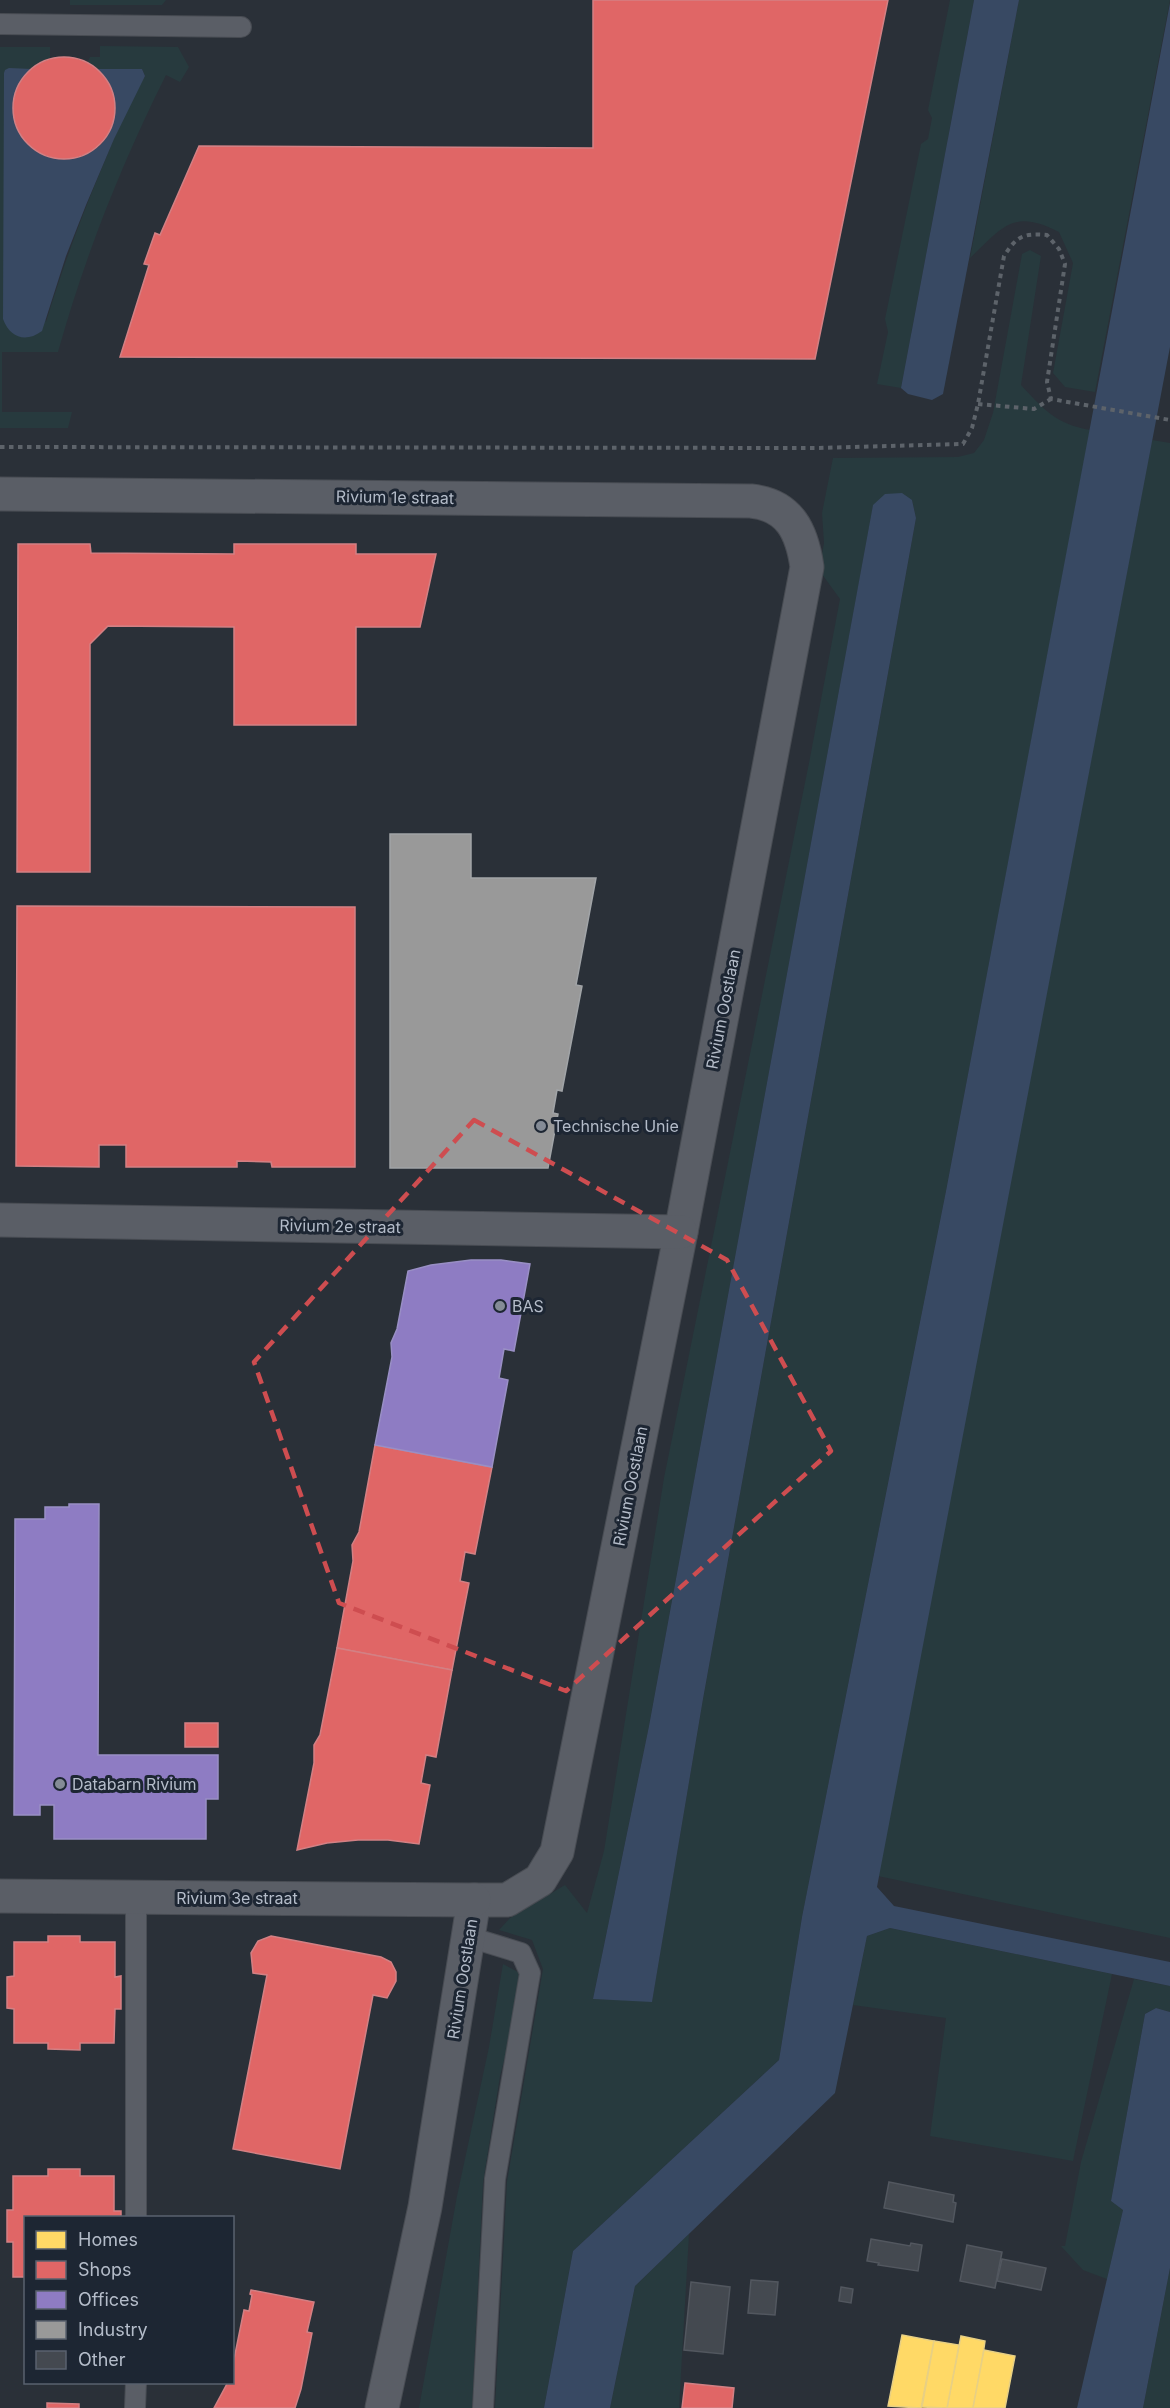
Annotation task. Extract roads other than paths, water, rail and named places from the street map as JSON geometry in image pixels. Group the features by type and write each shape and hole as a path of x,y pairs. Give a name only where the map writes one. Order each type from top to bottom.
{"street":[{"name":"Rivium 1e straat","path":"0,494 751,501 765,502 786,514"},
{"name":"Rivium Oostlaan","path":"382,2408 425,2207 474,1900 507,1900 540,1880 557,1852 681,1232 807,567 802,538 786,514"},
{"name":"Rivium 2e straat","path":"0,1220 681,1232"},
{"name":"Rivium 3e straat","path":"0,1896 474,1900"}],"lane":[{"path":"0,24 241,27"},
{"path":"136,1897 136,2216"},
{"path":"468,1937 521,1953 530,1973 495,2179 483,2408"},
{"path":"135,2408 136,2384"}],"water":[{"path":"974,0 1019,0 943,394 932,400 908,394 901,388"},
{"path":"1170,3 1170,347 877,1887 894,1906 1170,1962 1170,1986 890,1928 867,1936 835,2093 635,2286 610,2408 544,2408 573,2251 779,2060 802,1917 946,1191"},
{"path":"9,68 32,69 23,77 16,91 15,118 23,136 38,149 56,156 76,157 93,150 107,136 114,114 114,102 109,83 97,69 142,69 145,76 114,139 86,205 66,256 42,331 30,337 19,337 14,334 3,319 4,73"},
{"path":"902,493 912,500 916,518 703,1699 652,2002 593,1999 649,1726 873,505 885,494"},
{"path":"1156,2008 1170,2012 1170,2268 1143,2408 1077,2408 1123,2210 1111,2201 1145,2014"}],"place":[{"name":"Technische Unie","path":"541,1126"},
{"name":"BAS","path":"500,1306"},
{"name":"Databarn Rivium","path":"60,1784"}]}
